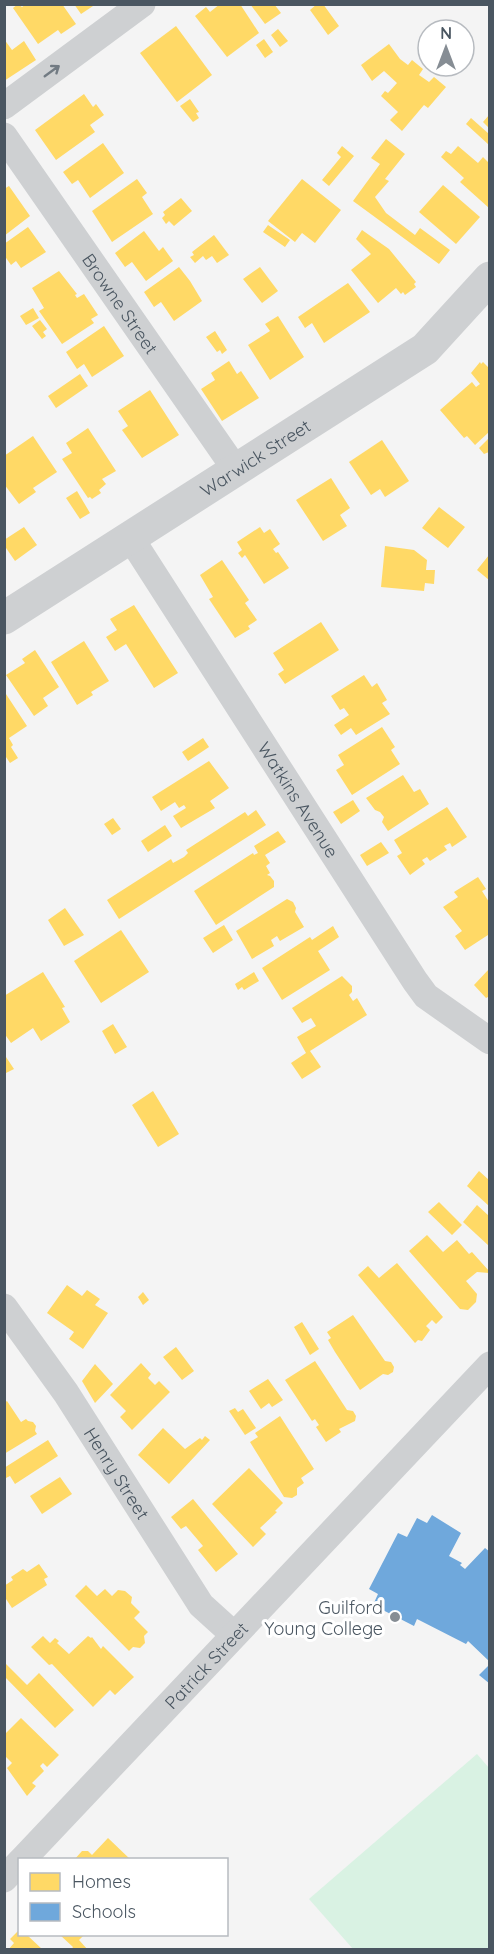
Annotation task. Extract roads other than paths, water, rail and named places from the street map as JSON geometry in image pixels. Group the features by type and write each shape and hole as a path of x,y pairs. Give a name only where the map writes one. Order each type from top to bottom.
{"street":[{"path":"4,106 142,4"},
{"name":"Browne Street","path":"4,136 236,470"},
{"name":"Warwick Street","path":"4,618 425,348 489,278"},
{"name":"Watkins Avenue","path":"130,537 415,981 426,996 489,1041"},
{"name":"Henry Street","path":"4,1307 66,1393 201,1605 233,1634"},
{"name":"Patrick Street","path":"24,1858 489,1365"},
{"name":"Patrick Street","path":"4,1879 18,1864"}],"place":[{"name":"Guilford Young College","path":"395,1617"}]}
